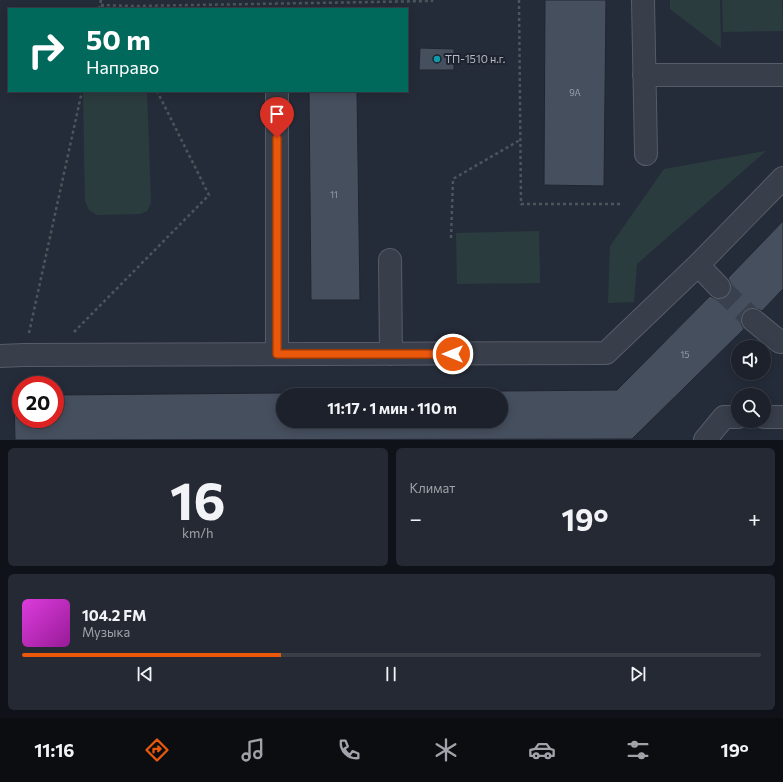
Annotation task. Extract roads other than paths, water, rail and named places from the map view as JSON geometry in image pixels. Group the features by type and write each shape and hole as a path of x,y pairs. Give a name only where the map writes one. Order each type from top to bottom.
{"lane":[{"path":"643,0 646,154"},
{"path":"644,75 783,75"},
{"path":"277,92 277,354"},
{"path":"0,356 606,354 698,266 783,178"},
{"path":"390,260 391,354"},
{"path":"698,266 719,287"},
{"path":"753,320 780,342"},
{"path":"771,417 783,417"},
{"path":"705,440 724,418 731,418"}],"tunnel":[{"path":"719,287 753,320"}],"place":[{"name":"ТП-1510 н.г.","path":"437,59"}]}
